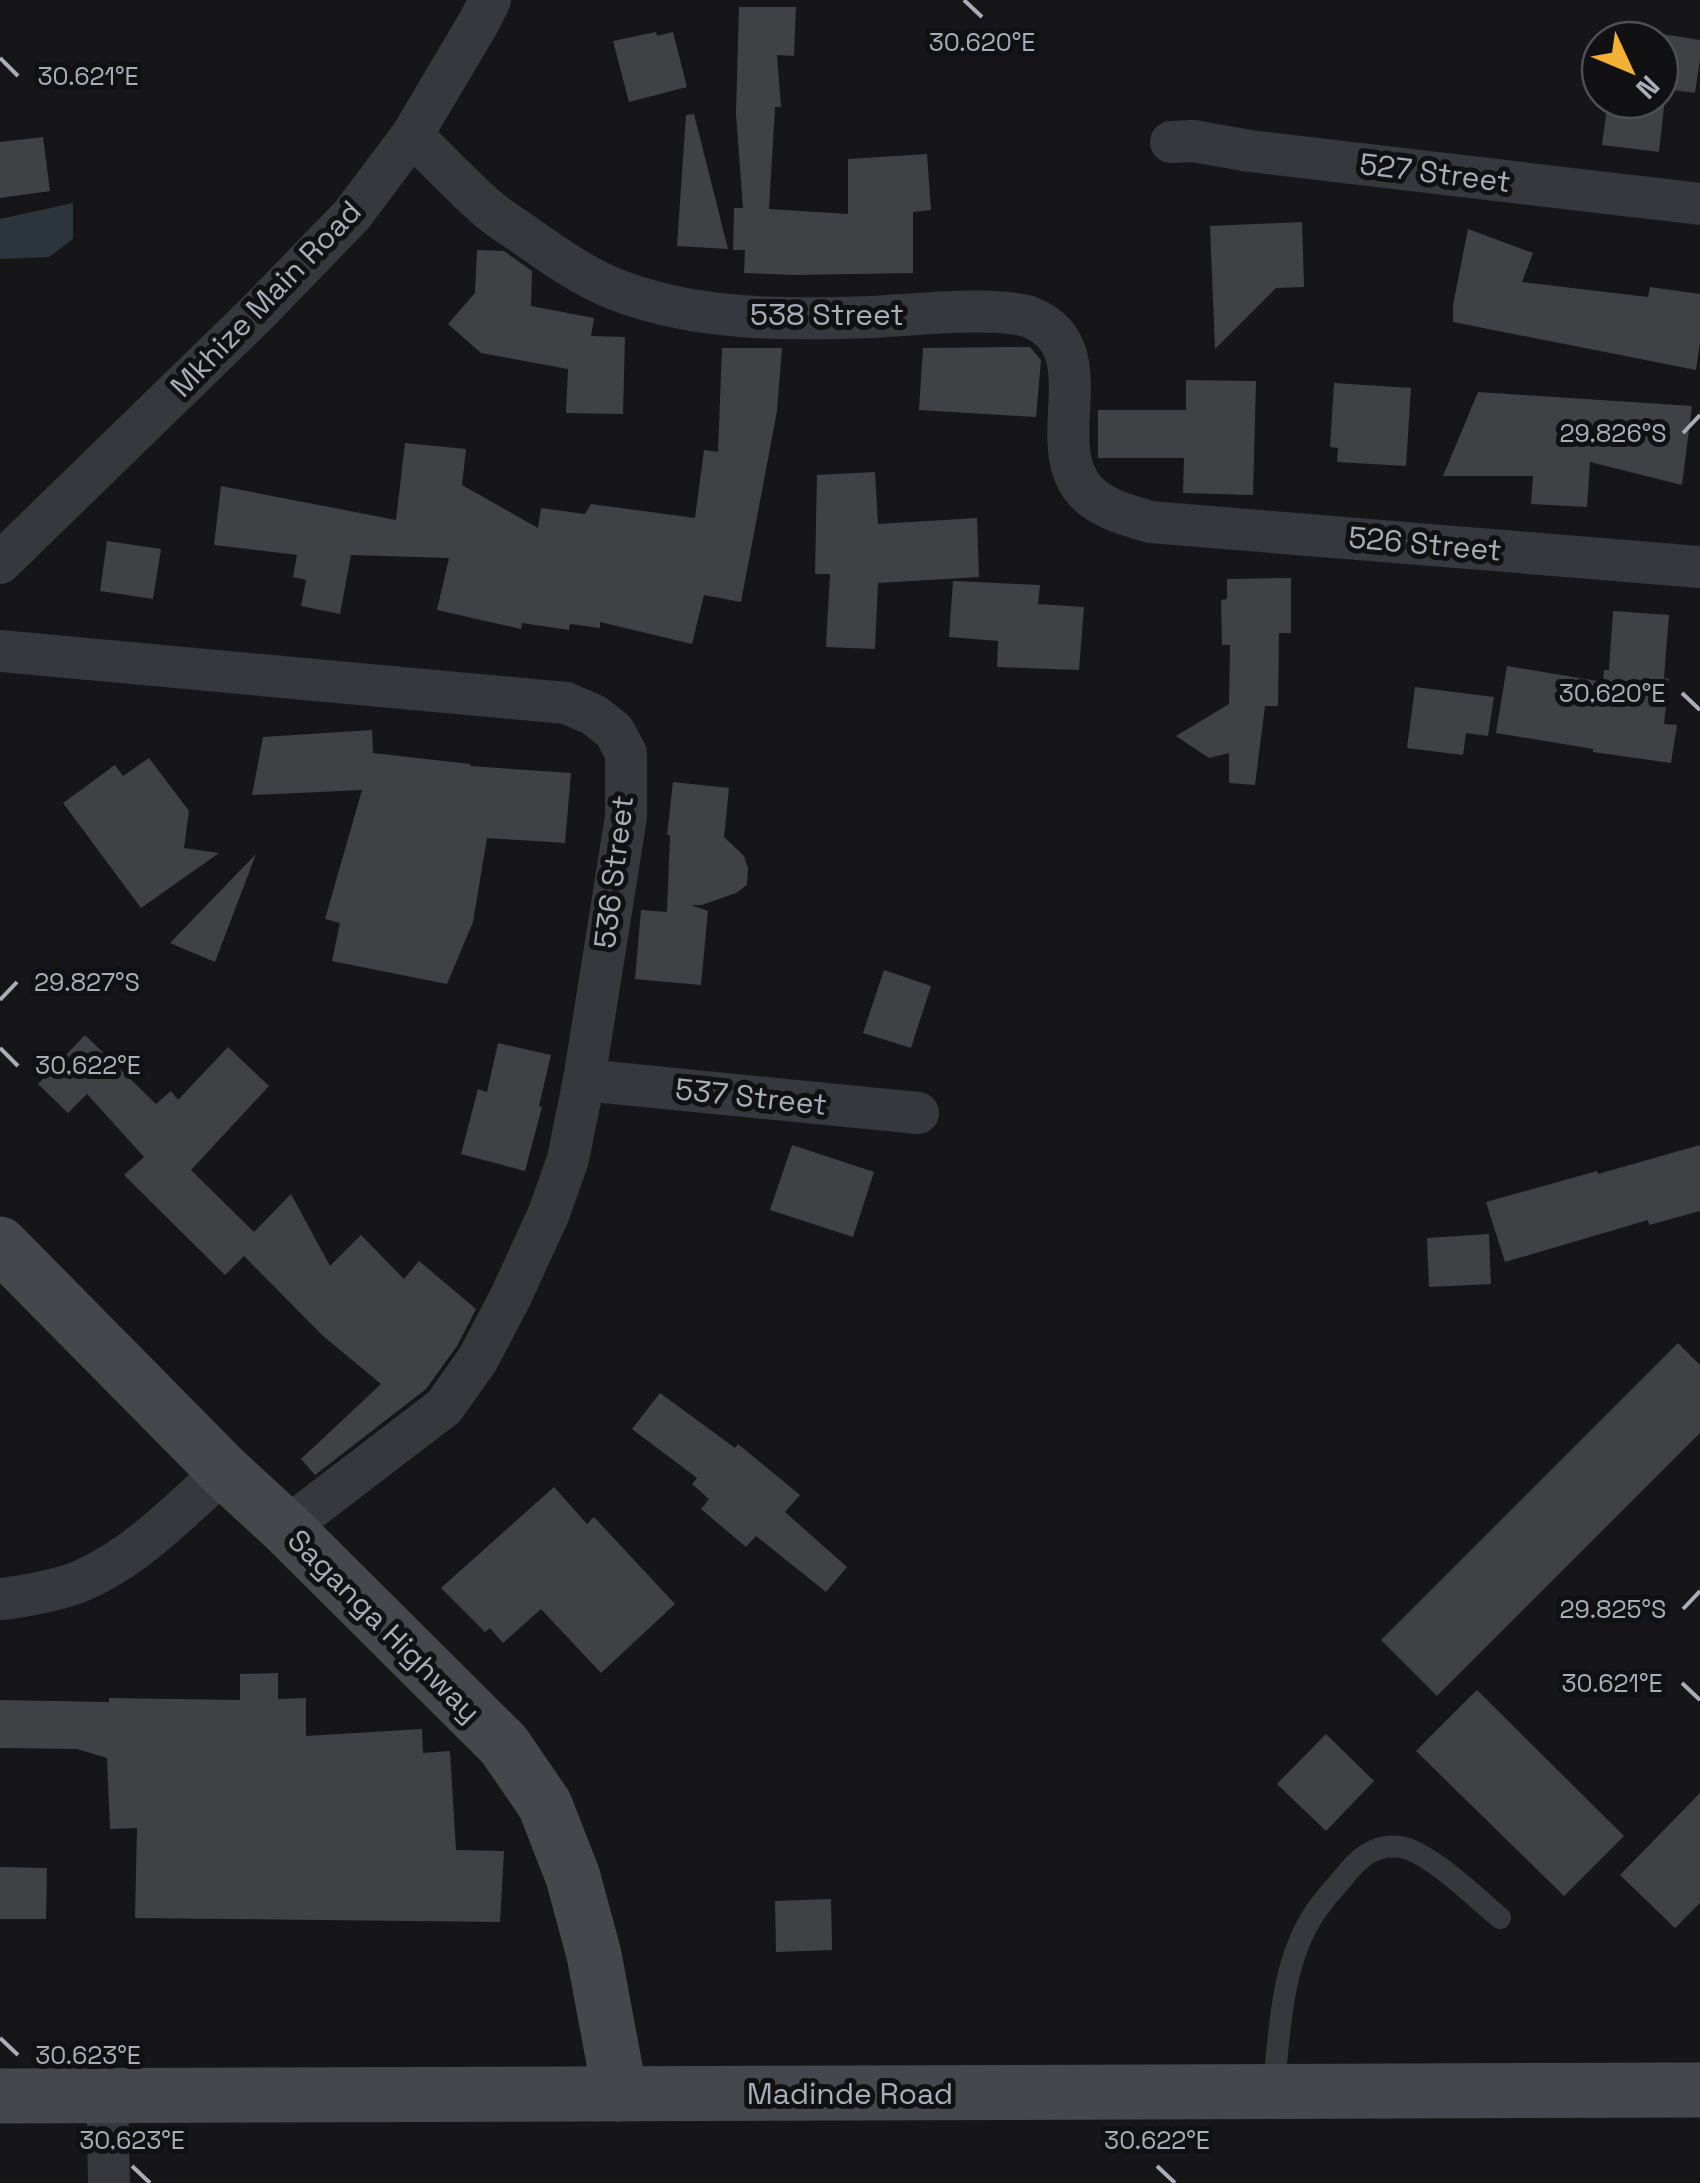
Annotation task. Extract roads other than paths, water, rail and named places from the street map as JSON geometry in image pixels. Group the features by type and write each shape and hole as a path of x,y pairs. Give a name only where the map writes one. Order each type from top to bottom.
{"street":[{"name":"Mkhize Main Road","path":"0,564 260,310 352,214 412,136 490,0"},
{"name":"538 Street","path":"412,136 490,211 563,262 616,289 677,308 809,319 1016,313 1035,319 1058,338 1069,358 1070,464 1078,482 1109,509 1150,522"},
{"name":"527 Street","path":"1171,142 1193,141 1700,204"},
{"name":"526 Street","path":"1150,522 1700,566"},
{"name":"536 Street","path":"0,650 566,703 594,715 614,732 626,753 626,818 584,1080 568,1159 549,1214 478,1359 444,1407 286,1528"},
{"name":"537 Street","path":"584,1080 918,1114"},
{"name":"Saganga Highway","path":"0,1244 224,1471 504,1745 545,1805 573,1876 594,1954 620,2094"},
{"path":"0,1598 82,1581 163,1526 224,1471"},
{"name":"Madinde Road","path":"0,2096 1700,2090"},
{"path":"107,2096 109,2183"}],"lane":[{"path":"1273,2093 1287,1980 1299,1942 1314,1915 1367,1852 1386,1846 1403,1847 1427,1858 1500,1918"}]}
